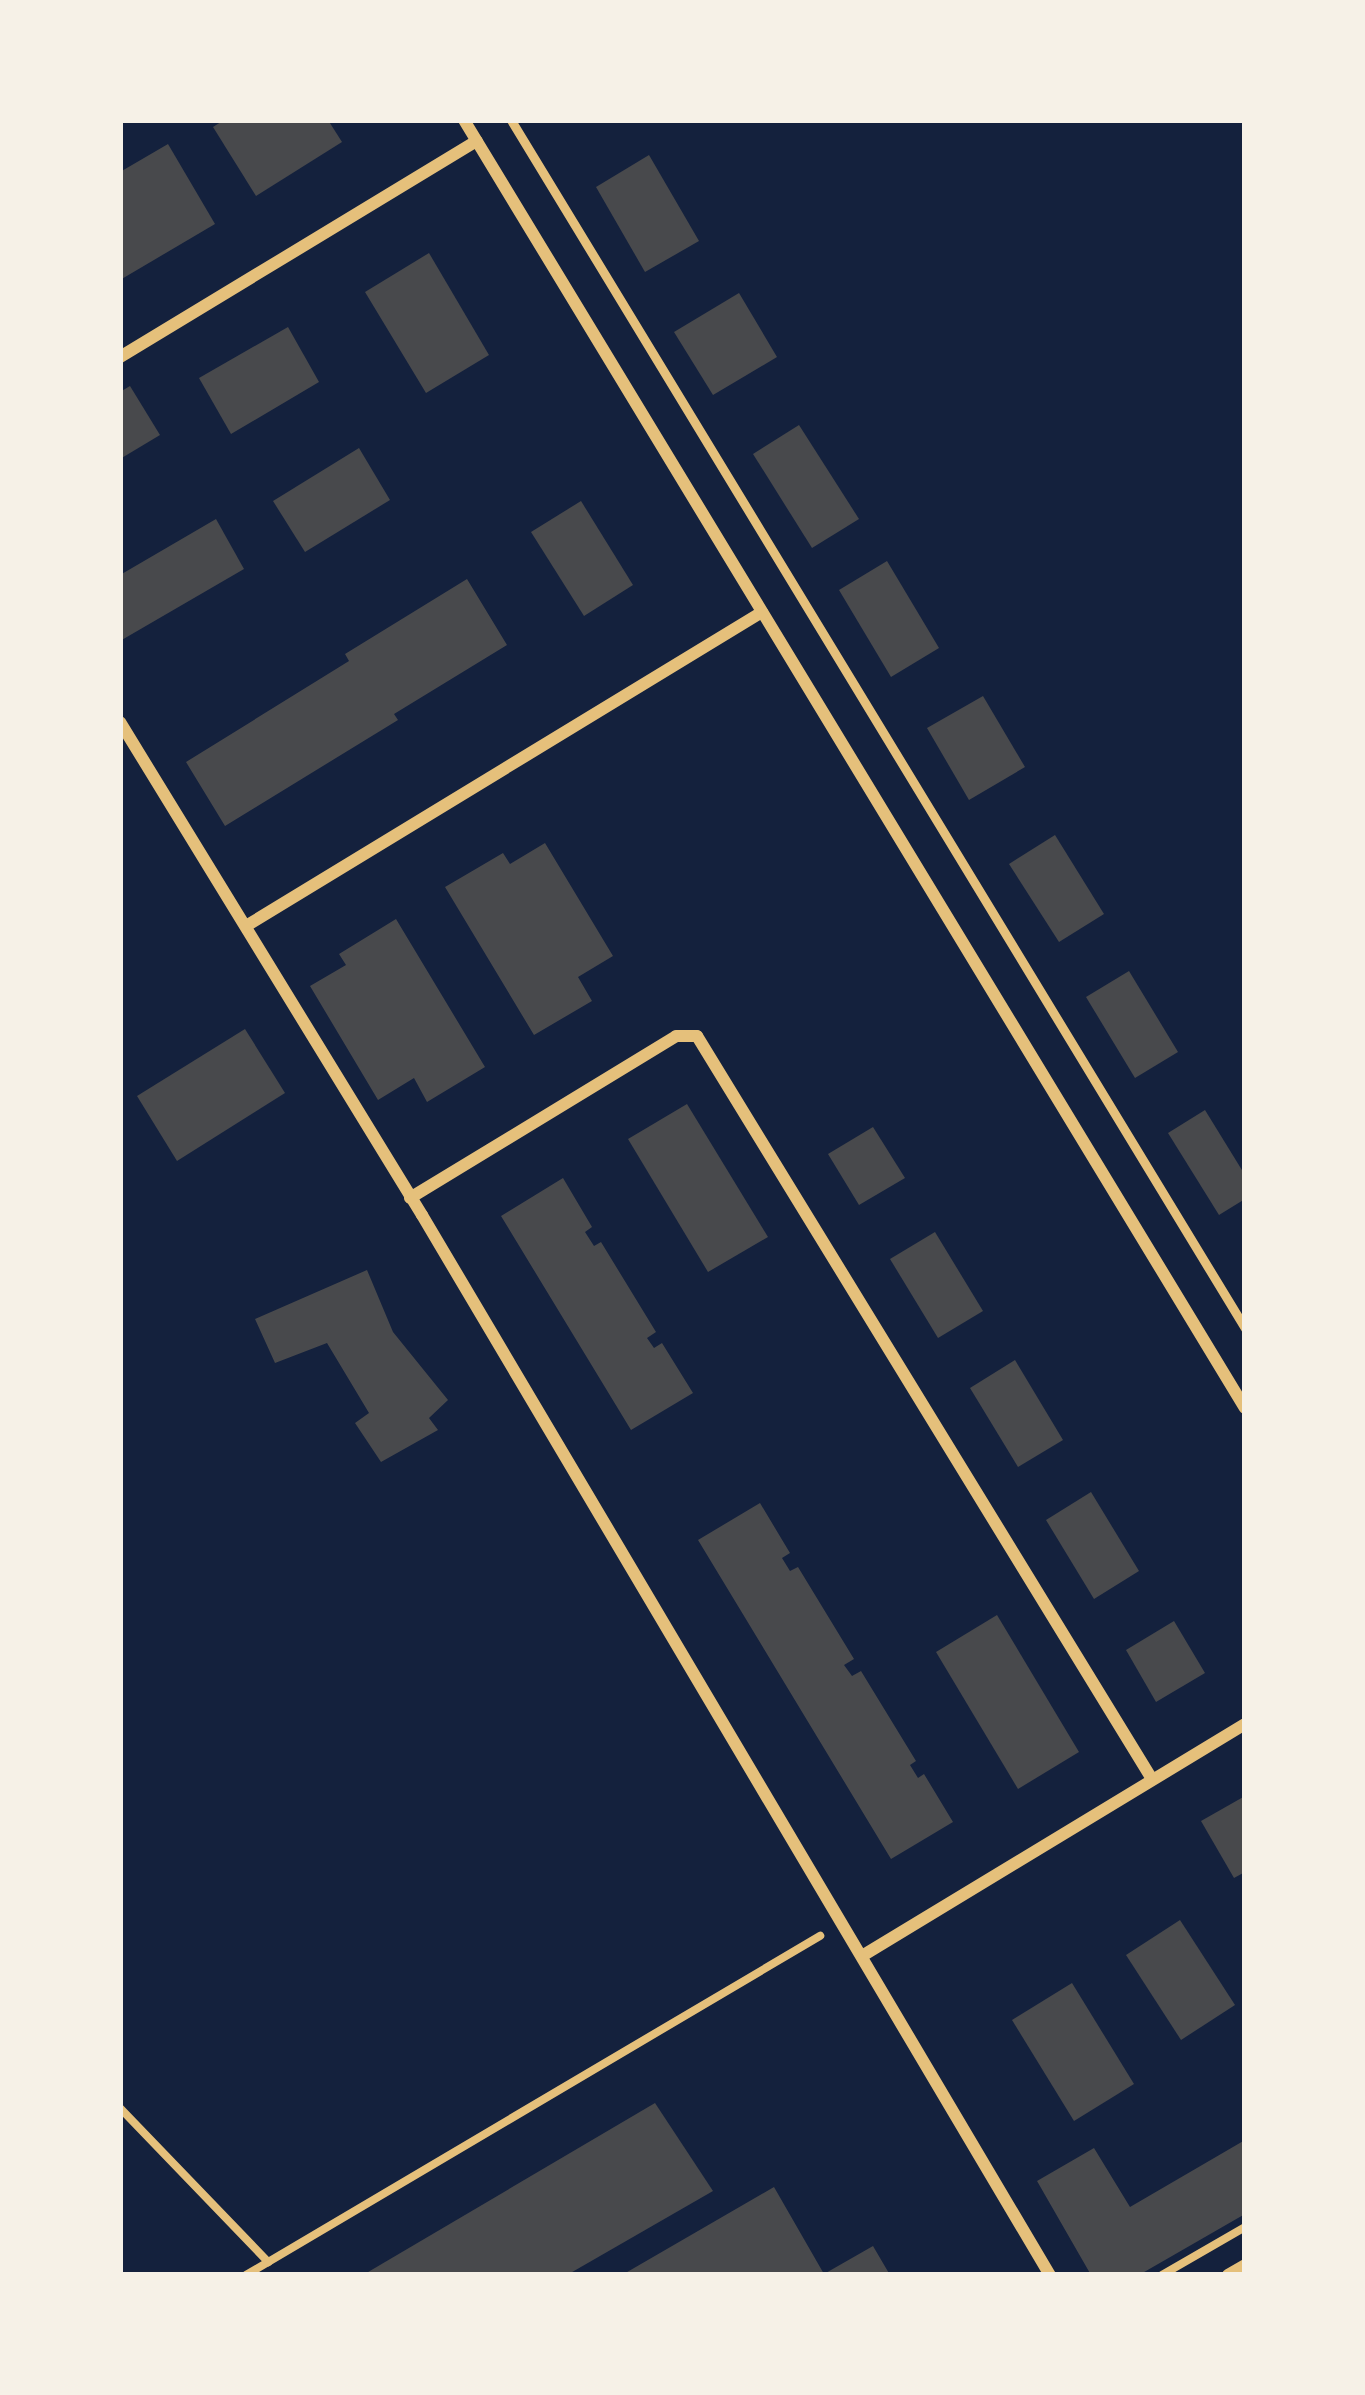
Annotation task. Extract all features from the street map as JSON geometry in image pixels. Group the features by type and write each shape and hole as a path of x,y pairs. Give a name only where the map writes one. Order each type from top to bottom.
{"street":[{"path":"464,120 1245,1408"},
{"path":"120,357 477,141"},
{"path":"246,926 763,612"},
{"path":"120,722 410,1198 1050,2275"},
{"path":"410,1198 676,1036 697,1036 716,1059 1152,1780"},
{"path":"862,1956 1245,1724"},
{"path":"1228,2275 1245,2265"}],"lane":[{"path":"511,120 1245,1328"}],"path":[{"path":"246,2275 842,1923"},
{"path":"120,2108 268,2262"},
{"path":"1162,2275 1245,2227"}],"building":[{"path":"224,120 328,120 342,142 256,196 213,127"},
{"path":"168,144 215,224 120,280 120,172"},
{"path":"649,155 699,241 645,272 596,187"},
{"path":"429,253 489,355 426,393 365,292"},
{"path":"739,293 777,357 713,395 674,332"},
{"path":"288,327 319,382 231,434 199,378"},
{"path":"130,386 160,435 120,459 120,392"},
{"path":"799,425 859,519 812,548 753,454"},
{"path":"359,448 390,500 305,552 273,501"},
{"path":"581,501 633,585 584,616 531,532"},
{"path":"216,519 244,569 120,641 120,575"},
{"path":"887,561 939,648 891,677 839,590"},
{"path":"467,579 507,645 394,714 398,720 225,826 186,762 349,661 345,654"},
{"path":"983,696 1025,767 969,800 927,728"},
{"path":"1055,835 1104,914 1059,942 1009,864"},
{"path":"545,843 613,956 578,977 592,1001 534,1035 445,887 503,853 510,864"},
{"path":"396,919 485,1067 427,1102 414,1078 378,1100 310,986 346,965 339,954"},
{"path":"1129,971 1178,1052 1135,1078 1086,997"},
{"path":"245,1029 285,1093 177,1161 137,1096"},
{"path":"687,1104 768,1237 708,1272 628,1139"},
{"path":"1205,1110 1245,1175 1245,1199 1219,1215 1168,1133"},
{"path":"873,1127 905,1178 859,1205 828,1154"},
{"path":"563,1178 592,1227 585,1232 594,1246 601,1242 656,1332 647,1338 654,1348 662,1343 693,1393 631,1430 501,1216"},
{"path":"935,1232 983,1311 938,1338 890,1259"},
{"path":"367,1270 393,1332 448,1400 429,1418 438,1430 381,1462 355,1423 369,1413 327,1343 275,1363 255,1319"},
{"path":"1015,1360 1063,1440 1018,1467 970,1388"},
{"path":"1091,1492 1139,1571 1094,1599 1046,1520"},
{"path":"760,1503 790,1553 782,1558 790,1571 798,1567 854,1659 844,1665 852,1676 861,1671 916,1761 910,1765 918,1778 924,1774 953,1822 891,1859 698,1540"},
{"path":"997,1615 1079,1752 1018,1789 936,1652"},
{"path":"1174,1621 1205,1673 1156,1702 1126,1650"},
{"path":"1245,1796 1245,1872 1234,1878 1201,1821"},
{"path":"1180,1920 1235,2005 1181,2040 1126,1955"},
{"path":"1072,1983 1134,2084 1074,2121 1012,2020"},
{"path":"655,2103 713,2191 567,2275 363,2275"},
{"path":"1245,2140 1245,2214 1139,2275 1091,2275 1037,2181 1094,2148 1130,2207"},
{"path":"774,2187 824,2274 873,2246 890,2275 622,2275"}]}
